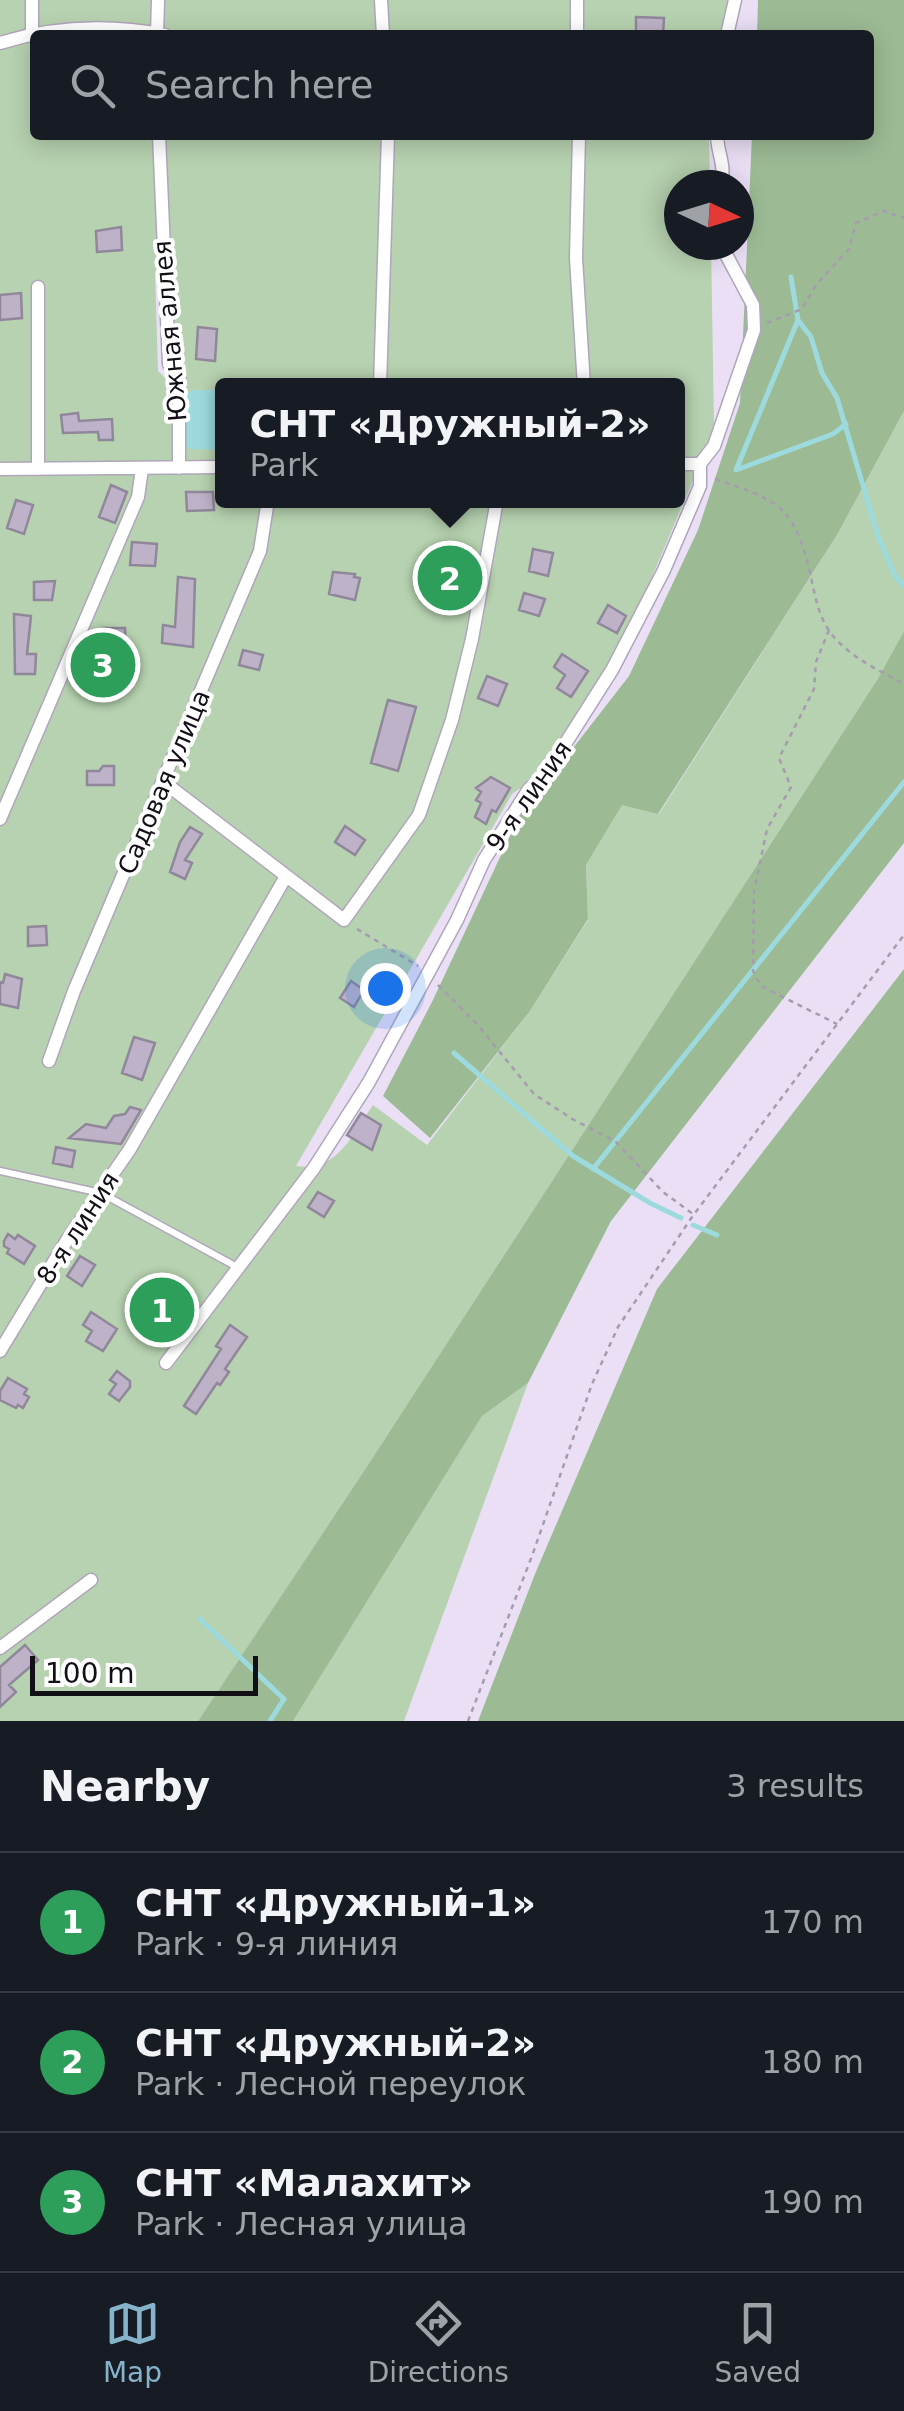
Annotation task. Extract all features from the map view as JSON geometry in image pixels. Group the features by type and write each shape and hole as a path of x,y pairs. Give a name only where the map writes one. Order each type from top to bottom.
{"street":[{"path":"32,0 32,30"},
{"path":"158,0 160,30"},
{"path":"382,0 383,30"},
{"path":"577,0 577,30"},
{"path":"729,30 735,0"},
{"path":"66,30 126,30"},
{"path":"0,43 30,34"},
{"name":"Южная аллея","path":"160,140 168,364 179,378 179,468"},
{"path":"380,378 388,140"},
{"path":"578,140 576,258 584,378"},
{"path":"718,140 717,154 724,170"},
{"path":"729,260 752,305 754,330"},
{"path":"38,287 38,469"},
{"name":"9-я линия","path":"166,1362 314,1168 369,1082 430,973 484,860 529,789 546,774 632,634 700,486 700,464 714,446 754,330"},
{"path":"685,464 700,464"},
{"path":"0,469 215,467"},
{"path":"0,819 138,497 142,469"},
{"name":"Садовая улица","path":"49,1061 74,991 260,551 267,508"},
{"path":"165,783 344,920 419,815 452,720 472,639 496,508"},
{"name":"8-я линия","path":"0,1351 155,1104 285,878"},
{"path":"0,1648 91,1580"}],"lane":[{"path":"0,1171 101,1192 238,1268"}],"path":[{"path":"754,330 802,309 816,285 849,249 856,223 884,212 904,218"},
{"path":"700,464 709,477 761,496 786,513 801,534 818,609 828,630 843,647 904,684"},
{"path":"828,630 816,662 814,689 778,758 791,787 766,829 754,892 753,971 761,986 838,1025"},
{"path":"344,920 430,973 534,1094 615,1141 663,1192 694,1214"},
{"path":"468,1721 532,1556 592,1384 618,1328 694,1214 904,935"}],"shaded area":[{"path":"0,0 735,0 728,30 30,30 30,140 709,140 710,170 664,170 664,260 711,260 714,424 685,499 685,378 215,378 215,508 263,508 260,551 267,508 681,508 640,605 611,660 546,770 512,794 296,1166 311,1166 333,1157 373,1105 427,1145 530,1011 588,920 586,865 622,804 659,814 837,535 904,411 904,631 877,680 198,1721 0,1721","holes":["163,260 169,364 179,378 174,464 172,384 158,371 155,272"]},
{"path":"758,0 904,0 904,411 837,535 658,814 622,805 586,865 588,919 530,1011 430,1138 383,1096 518,819 629,676 698,530 740,403 746,260 754,260 752,140 874,140 874,30 757,30"},
{"path":"215,390 215,450 189,449 185,442 185,394"},
{"path":"904,631 904,843 611,1221 528,1383 482,1416 293,1721 198,1721 877,680"},
{"path":"904,969 904,1721 478,1721 535,1574 657,1289"},
{"path":"528,1383 404,1721 293,1721 482,1416"}],"building":[{"path":"636,17 664,18 663,30 636,30"},
{"path":"121,227 122,250 97,252 96,231"},
{"path":"21,293 22,318 0,320 0,295"},
{"path":"198,327 217,329 215,361 196,359"},
{"path":"78,413 79,421 112,419 113,440 99,440 98,432 63,433 61,415"},
{"path":"111,485 127,492 115,523 99,517"},
{"path":"186,492 213,492 214,510 187,511"},
{"path":"16,500 33,505 24,534 7,528"},
{"path":"132,542 157,544 155,566 130,565"},
{"path":"533,549 553,553 548,576 529,571"},
{"path":"432,557 454,560 451,578 429,574"},
{"path":"333,572 360,578 355,600 329,594"},
{"path":"178,577 195,579 193,647 162,643 163,625 175,627"},
{"path":"55,581 52,600 34,600 34,582"},
{"path":"524,593 545,599 539,616 519,610"},
{"path":"608,605 626,616 617,633 598,623"},
{"path":"14,614 31,616 27,654 36,654 35,674 15,674"},
{"path":"102,628 125,628 126,666 102,666"},
{"path":"243,650 263,655 259,670 239,665"},
{"path":"562,654 588,671 571,697 557,688 565,675 554,667"},
{"path":"487,676 507,684 498,706 478,698"},
{"path":"388,700 416,707 398,771 371,763"},
{"path":"103,766 114,766 114,785 87,785 87,771 99,771"},
{"path":"491,777 510,788 486,824 475,817 481,803 476,800 481,792 476,788"},
{"path":"345,826 365,840 355,855 335,842"},
{"path":"190,827 202,834 185,860 192,863 185,879 170,872 180,842"},
{"path":"46,926 47,945 28,946 28,927"},
{"path":"5,974 22,979 18,1008 0,1004 0,982 3,983"},
{"path":"351,981 364,990 354,1007 340,998"},
{"path":"134,1037 155,1043 142,1080 122,1073"},
{"path":"130,1107 141,1110 121,1144 69,1138 86,1124 106,1128 114,1116 125,1114"},
{"path":"361,1113 381,1125 372,1150 347,1135"},
{"path":"56,1147 75,1151 72,1167 53,1163"},
{"path":"318,1192 334,1201 324,1217 308,1207"},
{"path":"8,1234 15,1239 18,1235 35,1246 24,1264 7,1253 4,1241"},
{"path":"80,1256 95,1265 82,1286 67,1276"},
{"path":"91,1312 117,1329 103,1351 86,1341 92,1331 83,1325"},
{"path":"230,1325 247,1337 225,1369 229,1372 196,1414 184,1406 221,1349 216,1346"},
{"path":"117,1371 130,1381 119,1401 109,1394 116,1384 110,1380"},
{"path":"8,1378 27,1389 24,1394 29,1397 23,1408 0,1400 0,1391"},
{"path":"25,1645 38,1660 9,1685 16,1692 0,1707 0,1667"}],"waterway":[{"path":"791,277 798,320 811,337 822,373 837,398 878,536 895,576 904,586"},
{"path":"798,320 736,470 833,434 846,424"},
{"path":"593,1169 904,782"},
{"path":"454,1053 573,1156 681,1218"},
{"path":"693,1225 717,1235"},
{"path":"200,1619 284,1699 270,1721"}],"place":[{"name":"СНТ «Дружный-2»","path":"450,578"},
{"name":"СНТ «Малахит»","path":"103,665"},
{"name":"СНТ «Дружный-1»","path":"162,1310"}]}
